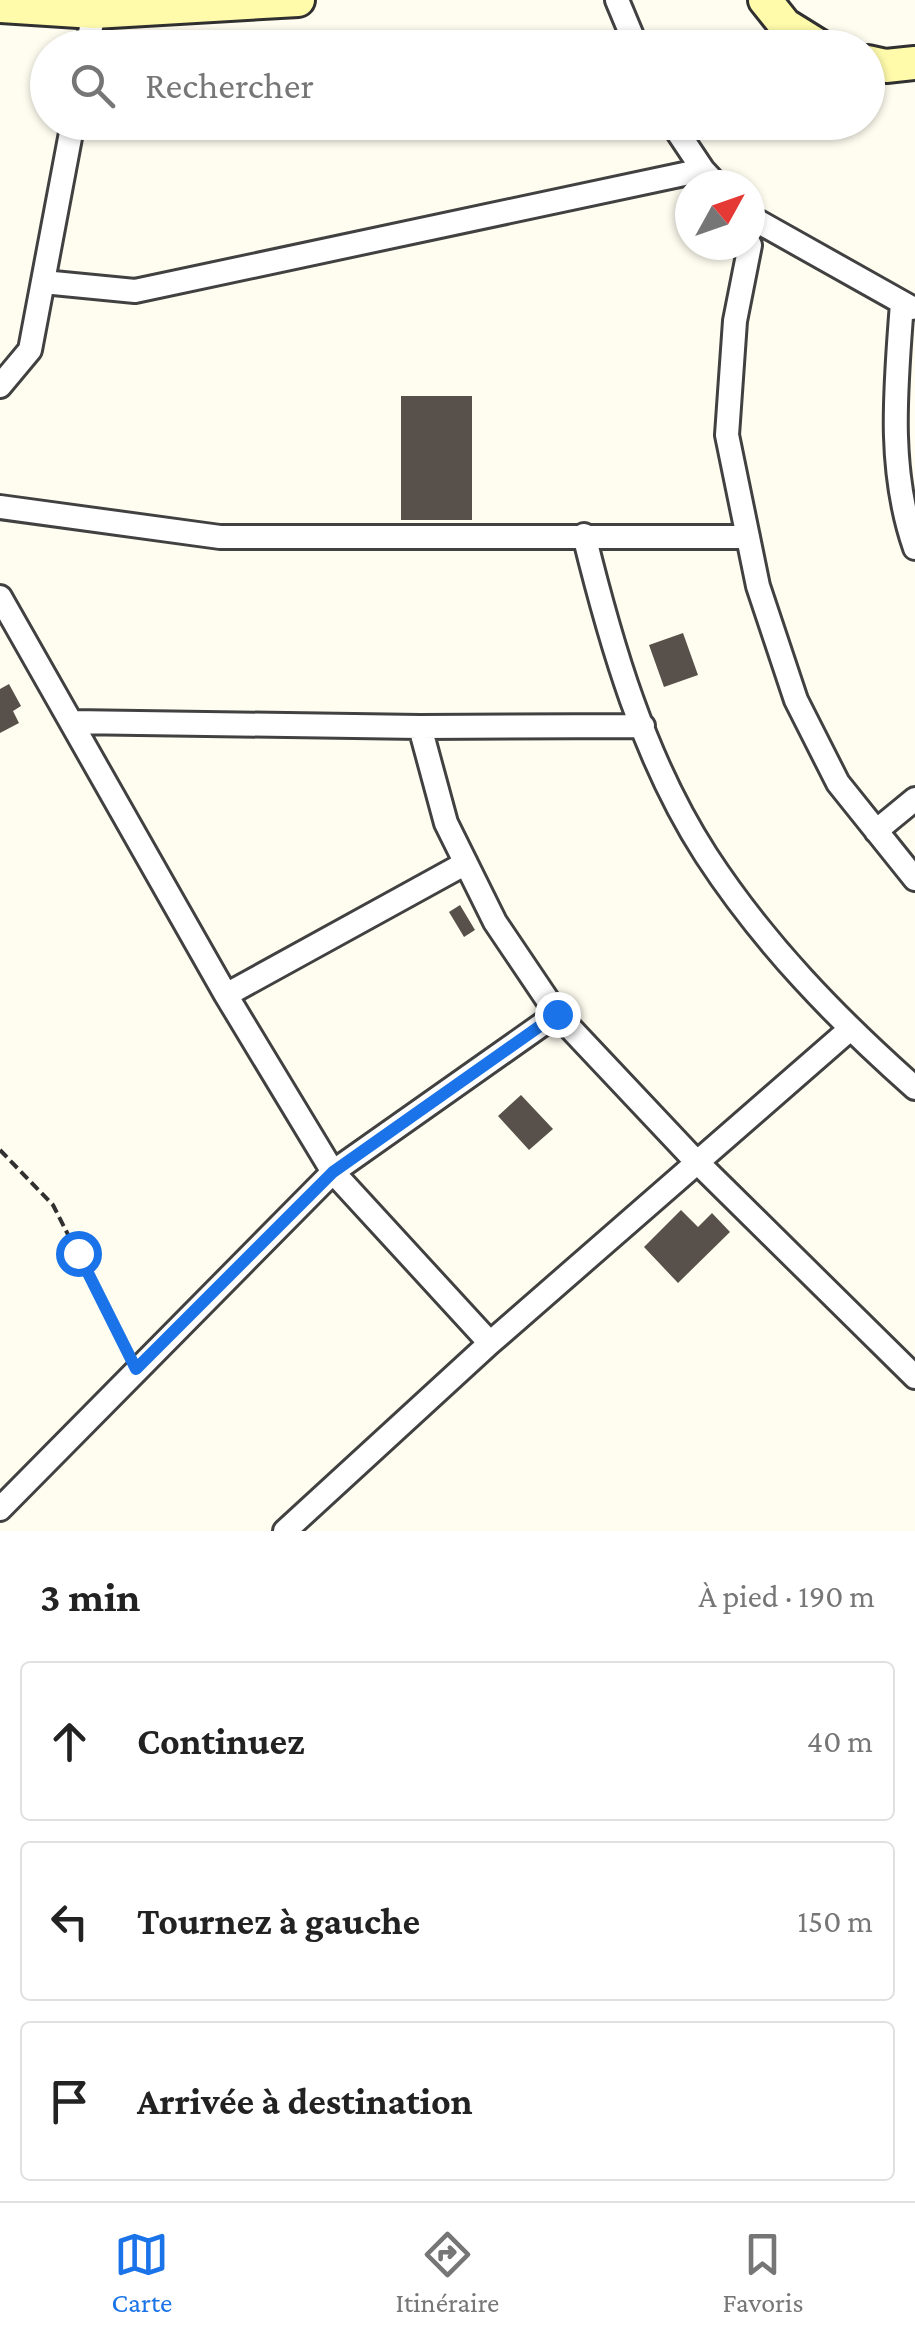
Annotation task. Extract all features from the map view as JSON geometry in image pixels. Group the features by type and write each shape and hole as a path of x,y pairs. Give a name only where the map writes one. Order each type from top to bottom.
{"street":[{"path":"0,6 94,12 298,0"},
{"path":"618,0 630,30"},
{"path":"766,0 795,30"},
{"path":"91,30 94,12"},
{"path":"885,66 915,63"},
{"path":"0,386 30,350 70,140"},
{"path":"684,140 704,170"},
{"path":"42,282 135,292 675,185"},
{"path":"765,239 908,306 893,417 908,505 902,513 915,548"},
{"path":"746,260 735,321 727,436 758,586 796,700 838,783 915,878"},
{"path":"0,507 220,537 748,537"},
{"path":"584,535 609,636 643,726 667,782 706,854 801,980 849,1030 915,1088"},
{"path":"0,596 226,995 333,1172 490,1343"},
{"path":"72,722 643,726"},
{"path":"420,727 446,823 494,922 557,1014 698,1162 915,1377"},
{"path":"876,831 915,799"},
{"path":"226,995 466,863"},
{"path":"0,1509 333,1172 557,1014"},
{"path":"286,1531 490,1343 849,1030"}],"path":[{"path":"0,1150 53,1205 136,1369"}],"building":[{"path":"401,396 472,396 472,520 401,520"},
{"path":"683,633 698,675 664,687 649,645"},
{"path":"9,684 21,706 13,711 19,723 0,733 0,689"},
{"path":"460,905 475,930 464,937 449,912"},
{"path":"521,1095 553,1129 529,1150 498,1116"},
{"path":"681,1210 698,1227 712,1213 730,1232 678,1283 644,1247"}],"route":[{"path":"78,1253 136,1369 333,1172 557,1014"}]}
